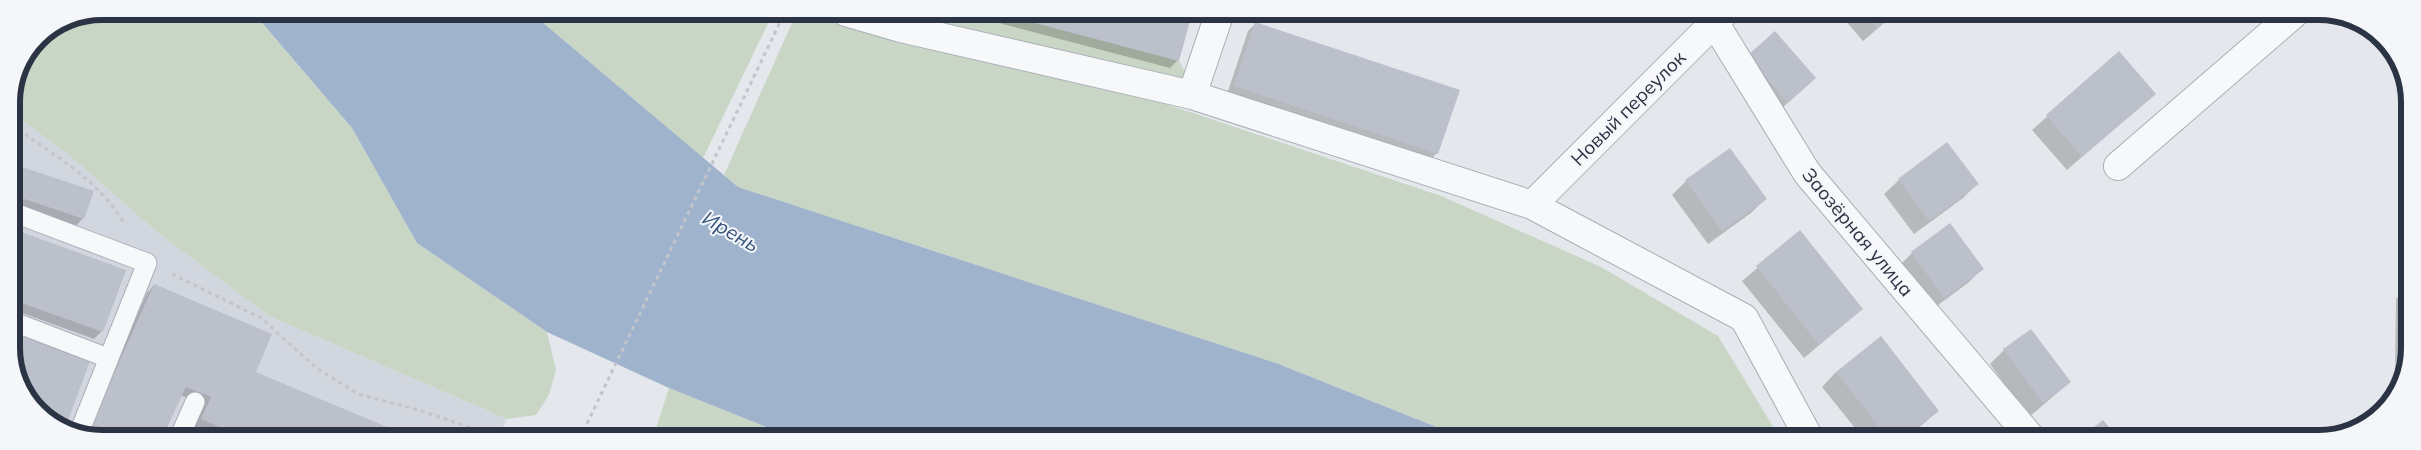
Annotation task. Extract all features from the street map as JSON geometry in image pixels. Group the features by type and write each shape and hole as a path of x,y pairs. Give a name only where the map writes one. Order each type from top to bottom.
{"street":[{"path":"874,20 1192,95 1532,205 1744,318 1804,430"},
{"path":"1192,95 1217,20"},
{"name":"Новый переулок","path":"1532,205 1709,20"},
{"name":"Заозёрная улица","path":"1717,20 1807,173 2024,430"},
{"path":"2118,166 2287,20"}],"lane":[{"path":"20,215 147,263 81,427"},
{"path":"20,324 108,358"},
{"path":"183,430 195,402"}],"path":[{"path":"584,430 781,20"},
{"path":"20,131 89,180 114,207 147,263 261,318 315,367 358,394 418,410 478,430"}],"shaded area":[{"path":"20,119 69,155 158,233 269,316 507,419 502,430 102,430 76,426 66,422 52,413 37,398 24,374 22,364 20,348"}],"green space":[{"path":"102,20 260,20 352,128 417,243 547,332 556,370 549,395 536,415 507,419 269,316 158,233 69,155 20,119 22,86 26,71 34,56 56,34 71,26"},
{"path":"540,20 770,20 703,158"},
{"path":"793,20 821,20 1142,96 1441,196 1601,267 1718,336 1775,430 1444,430 1276,363 738,187 724,175"},
{"path":"912,20 1023,20 1179,61 1185,72 1180,83"},
{"path":"669,388 774,430 657,430"}],"water":[{"name":"Ирень","path":"260,20 540,20 738,187 1276,363 1444,430 774,430 669,388 547,332 417,243 352,128"}],"building":[{"path":"1025,20 1190,21 1179,61"},
{"path":"1870,20 1886,20 1877,28"},
{"path":"1255,22 1460,90 1438,154 1234,86"},
{"path":"1775,31 1816,78 1788,103 1747,56"},
{"path":"2119,51 2156,94 2082,157 2046,115"},
{"path":"1947,142 1979,184 1929,221 1898,179"},
{"path":"1730,148 1767,199 1722,231 1685,180"},
{"path":"20,166 94,191 84,219 20,198"},
{"path":"1950,223 1984,269 1944,298 1911,252"},
{"path":"1800,230 1863,309 1819,345 1756,266"},
{"path":"20,232 126,270 103,332 20,302"},
{"path":"154,284 272,334 256,372 394,430 226,430 201,419 211,397 186,387 166,430 89,429"},
{"path":"2031,329 2071,382 2043,403 2003,349"},
{"path":"20,330 92,356 67,422 44,406 31,389 24,374 22,364"},
{"path":"1881,336 1939,411 1915,430 1882,430 1836,372"},
{"path":"2103,420 2111,430 2090,430"}]}
